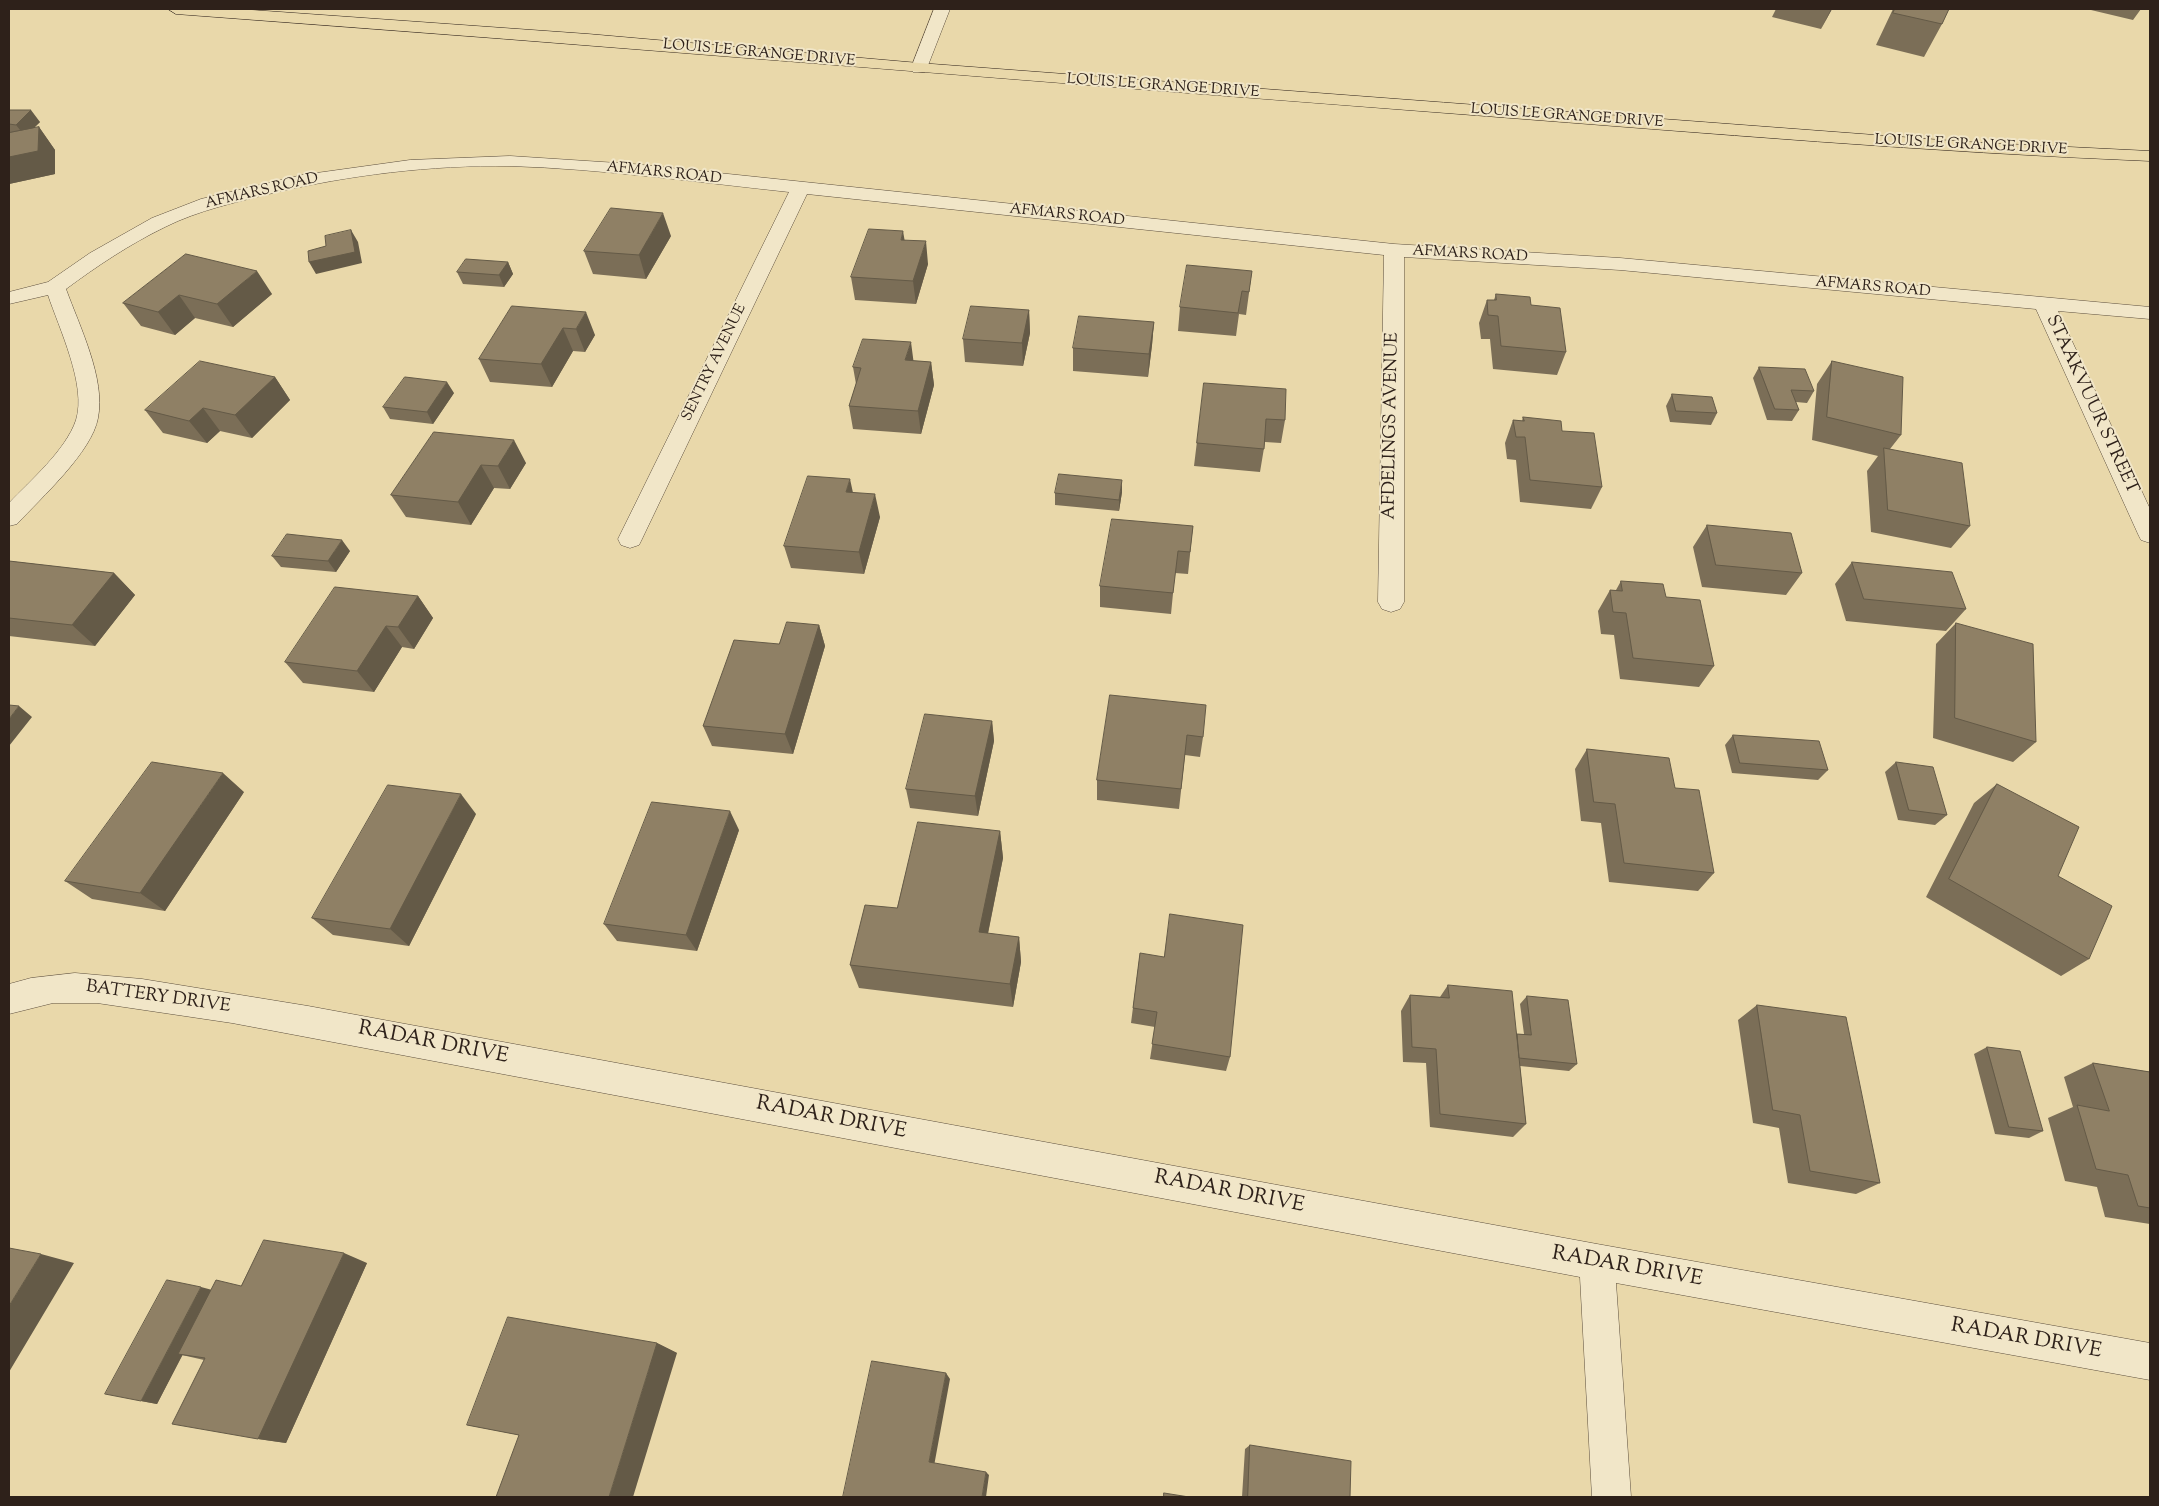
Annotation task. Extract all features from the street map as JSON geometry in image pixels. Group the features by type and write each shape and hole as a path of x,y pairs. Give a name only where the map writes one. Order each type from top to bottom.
{"main road":[{"name":"LOUIS LE GRANGE DRIVE","path":"176,9 588,39 919,68 1968,148 2150,156"}],"street":[{"path":"919,68 942,9"},
{"name":"AFMARS ROAD","path":"9,298 55,287 97,256 159,222 208,203 302,181 410,165 519,162 633,170 1394,250 1620,264 2150,313"},
{"name":"SENTRY AVENUE","path":"630,539 800,188"},
{"name":"AFDELINGS AVENUE","path":"1391,602 1394,250"},
{"path":"9,518 71,449 87,419 88,388 55,287"},
{"name":"STAAKVUUR STREET","path":"2044,303 2150,534"},
{"name":"BATTERY DRIVE","path":"9,999 50,989 85,986 132,991 308,1021"},
{"name":"RADAR DRIVE","path":"308,1021 1597,1262 2150,1362"},
{"path":"1597,1262 1611,1497"}],"building":[{"path":"1895,9 1949,9 1942,24 1893,13"},
{"path":"9,110 31,110 16,125 9,124"},
{"path":"39,127 38,151 9,157 9,133"},
{"path":"611,208 663,213 639,255 584,251"},
{"path":"869,229 903,231 901,240 926,241 913,281 851,277"},
{"path":"351,230 355,252 309,262 308,251 326,246 325,236"},
{"path":"186,254 257,271 217,304 179,295 158,312 123,303"},
{"path":"466,259 508,262 499,275 457,272"},
{"path":"1187,265 1252,271 1249,292 1242,291 1238,313 1180,307"},
{"path":"1496,294 1530,297 1531,305 1560,308 1566,352 1501,346 1498,316 1488,315 1487,300 1496,300"},
{"path":"512,306 586,312 576,329 563,328 541,364 479,359"},
{"path":"971,306 1029,310 1022,343 963,339"},
{"path":"1079,316 1154,322 1149,354 1073,348"},
{"path":"863,339 911,342 905,360 931,362 918,411 849,406 861,368 853,367"},
{"path":"200,361 275,377 235,415 203,408 189,421 145,410"},
{"path":"1832,361 1903,377 1901,435 1827,417"},
{"path":"1759,367 1805,369 1814,391 1791,390 1799,410 1775,409"},
{"path":"405,377 447,382 427,412 383,407"},
{"path":"1204,383 1286,389 1285,420 1266,419 1264,449 1197,443"},
{"path":"1672,394 1712,397 1717,413 1676,411"},
{"path":"1523,417 1561,421 1562,431 1594,433 1602,487 1530,480 1525,437 1516,437 1513,420 1524,421"},
{"path":"434,432 514,440 498,466 481,465 458,502 391,495"},
{"path":"1884,448 1962,463 1970,526 1888,510"},
{"path":"1059,474 1122,480 1119,500 1055,493"},
{"path":"808,476 850,479 846,492 875,494 859,552 784,546"},
{"path":"1112,519 1193,526 1190,552 1178,551 1173,593 1100,586"},
{"path":"1707,525 1791,533 1802,573 1716,565"},
{"path":"287,534 342,540 328,561 272,556"},
{"path":"9,561 114,573 72,625 9,618"},
{"path":"1852,562 1952,572 1966,609 1864,599"},
{"path":"1621,581 1663,584 1666,597 1700,600 1714,666 1633,658 1626,613 1613,612 1610,590 1622,591"},
{"path":"335,587 418,596 398,627 386,626 357,671 285,662"},
{"path":"787,622 819,625 785,734 703,726 734,640 779,644"},
{"path":"1956,623 2033,644 2036,742 1955,718"},
{"path":"1110,695 1206,705 1203,737 1187,735 1181,789 1097,780"},
{"path":"9,705 19,706 9,719"},
{"path":"925,714 992,721 975,796 906,789"},
{"path":"1733,735 1819,741 1828,770 1740,763"},
{"path":"1587,749 1669,758 1675,788 1699,790 1714,873 1624,863 1615,804 1594,802"},
{"path":"152,762 223,773 140,893 65,881"},
{"path":"1896,762 1933,767 1947,815 1909,810"},
{"path":"1997,784 2079,827 2058,876 2112,906 2089,959 1949,879"},
{"path":"388,785 461,794 390,929 312,918"},
{"path":"652,802 730,811 686,935 604,924"},
{"path":"918,822 1000,831 979,932 1019,937 1010,984 850,965 865,905 897,908"},
{"path":"1170,914 1243,925 1230,1057 1152,1044 1157,1012 1133,1008 1140,953 1164,957"},
{"path":"1448,985 1512,991 1526,1124 1440,1114 1436,1049 1412,1047 1410,995 1449,998"},
{"path":"1527,996 1568,1000 1577,1064 1519,1058 1517,1034 1531,1035"},
{"path":"1757,1005 1846,1017 1880,1183 1810,1171 1800,1115 1773,1110"},
{"path":"1987,1047 2020,1051 2043,1131 2009,1127"},
{"path":"2093,1063 2150,1072 2150,1208 2138,1206 2128,1175 2096,1169 2077,1105 2109,1111"},
{"path":"264,1240 344,1253 258,1439 172,1424 205,1358 178,1354 216,1280 241,1286"},
{"path":"9,1248 41,1254 9,1306"},
{"path":"167,1280 201,1287 141,1401 105,1394"},
{"path":"508,1317 657,1343 609,1497 496,1497 519,1435 467,1425"},
{"path":"872,1361 946,1373 929,1462 986,1472 982,1497 843,1497"},
{"path":"1250,1445 1351,1461 1350,1497 1248,1497"},
{"path":"1164,1493 1189,1497 1164,1497"}]}
